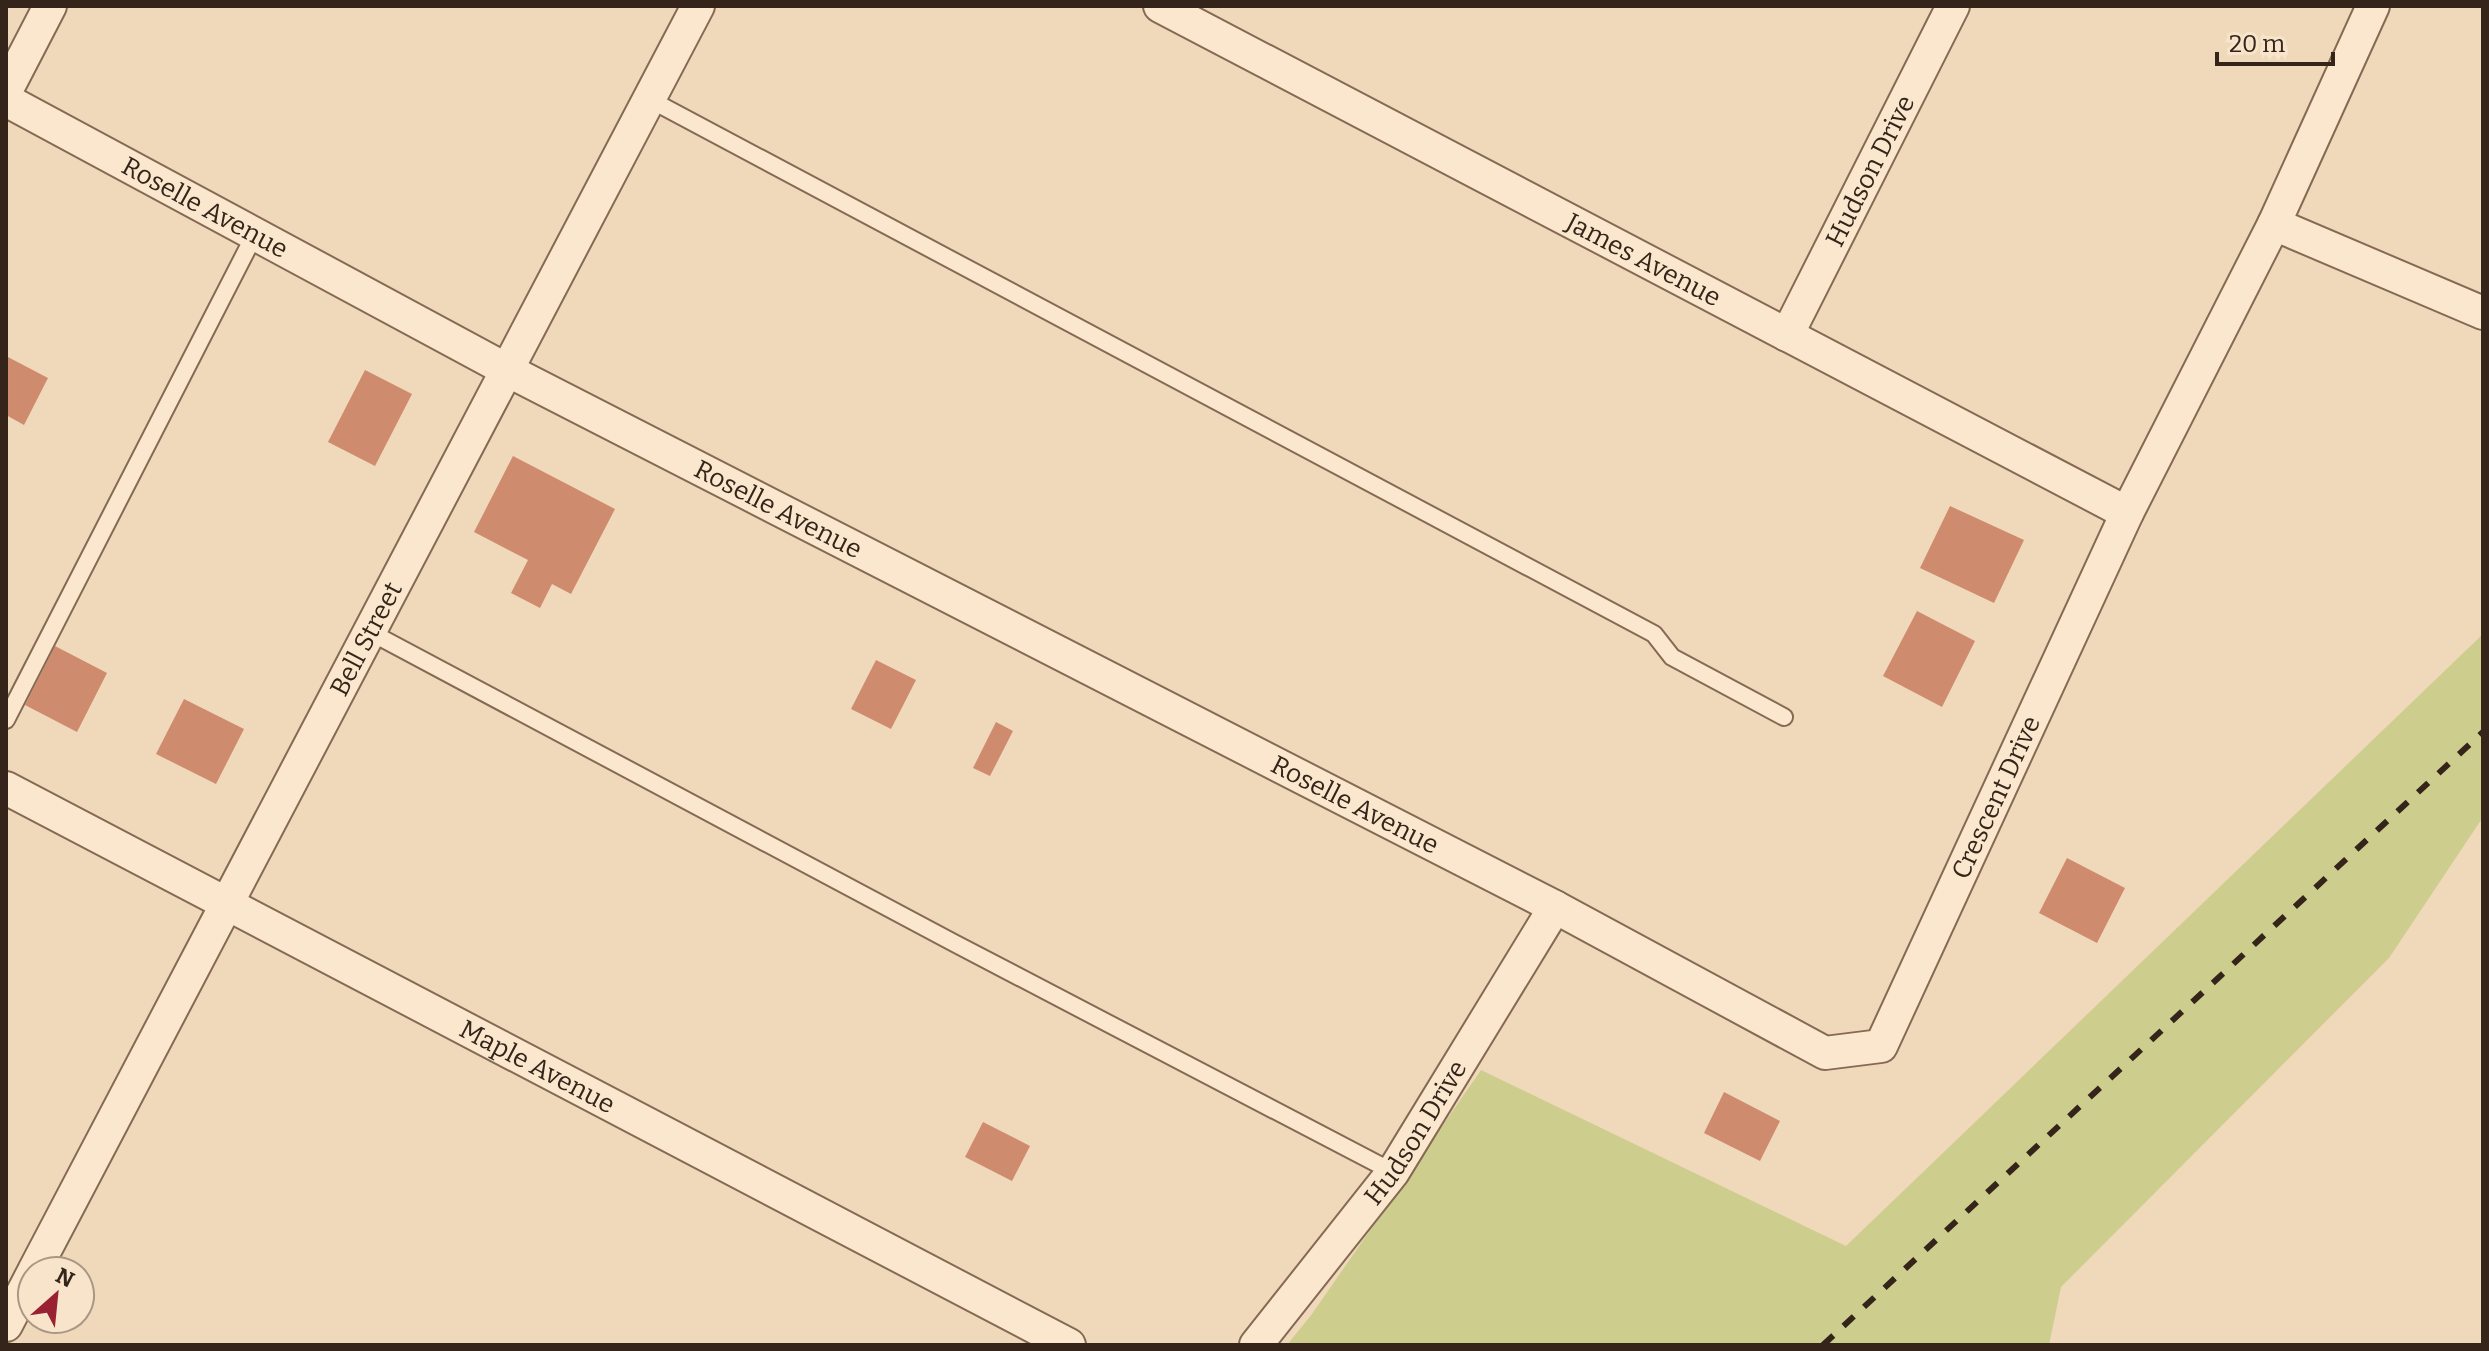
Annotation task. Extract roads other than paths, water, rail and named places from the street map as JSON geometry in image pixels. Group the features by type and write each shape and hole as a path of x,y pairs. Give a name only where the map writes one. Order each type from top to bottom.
{"street":[{"path":"6,91 50,6"},
{"name":"Bell Street","path":"42,1255 698,6"},
{"name":"James Avenue","path":"1160,6 2127,513"},
{"name":"Hudson Drive","path":"1787,335 1953,6"},
{"name":"Crescent Drive","path":"1555,907 1825,1053 1881,1046 2127,513 2274,224 2373,6"},
{"name":"Roselle Avenue","path":"6,100 507,370 1555,907"},
{"path":"2274,224 2483,313"},
{"name":"Maple Avenue","path":"6,788 1069,1345"},
{"name":"Hudson Drive","path":"1256,1345 1393,1172 1555,907"},
{"name":"Bell Street","path":"6,1325 16,1306"}],"lane":[{"path":"649,99 1654,634 1672,657 1784,717"},
{"path":"6,720 255,234"},
{"path":"370,632 954,943 1393,1172"}],"railway":[{"path":"1823,1345 2483,732"}]}
